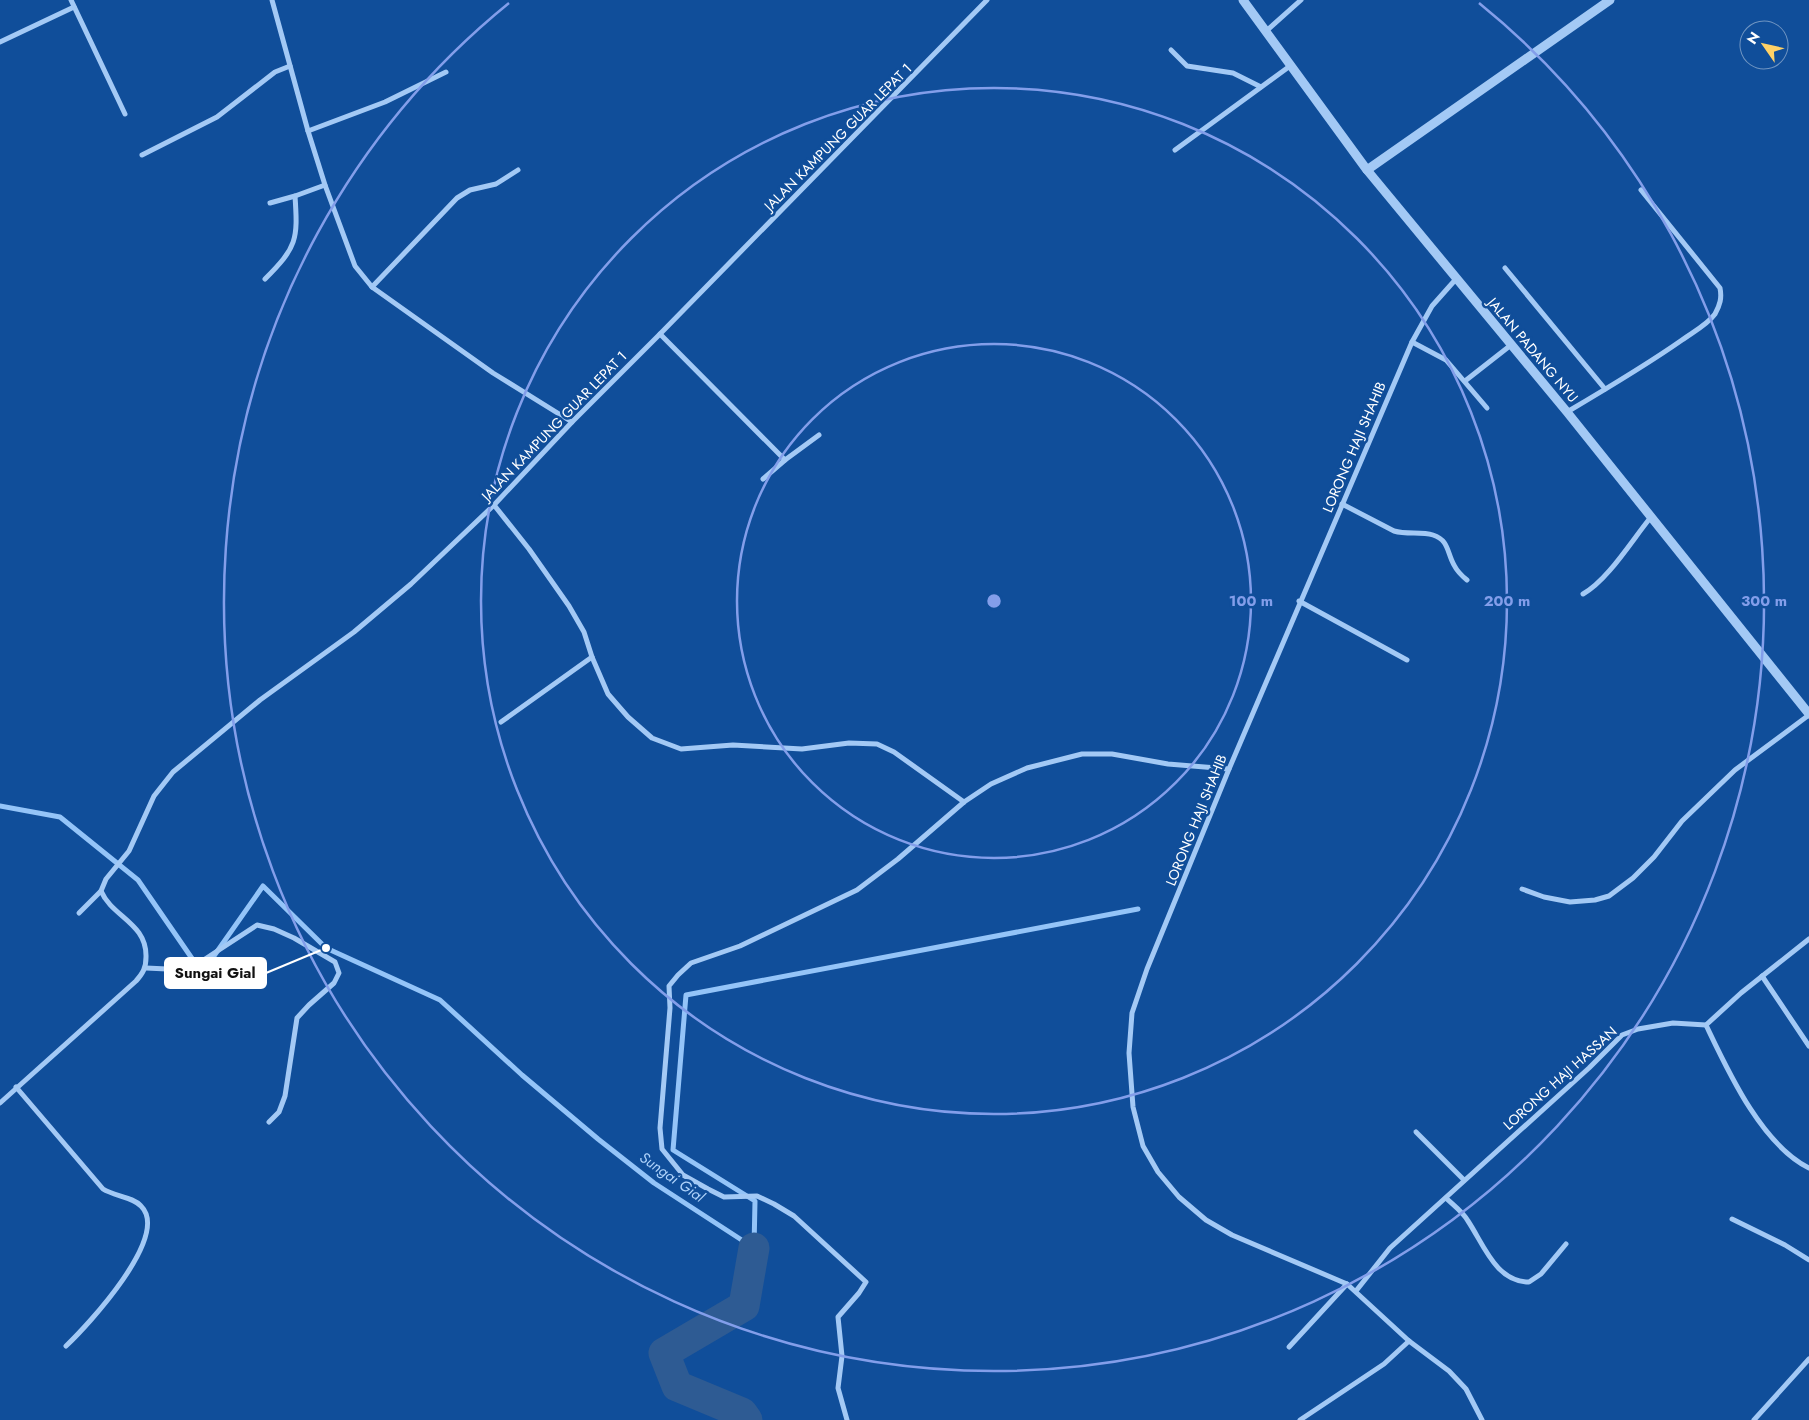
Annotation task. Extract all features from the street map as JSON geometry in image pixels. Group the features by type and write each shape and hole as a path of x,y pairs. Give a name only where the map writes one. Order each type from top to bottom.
{"street":[{"path":"71,0 126,114"},
{"path":"272,0 325,185 356,266 372,286 493,373 572,422"},
{"name":"JALAN KAMPUNG GUAR LEPAT 1","path":"79,913 101,891 106,879 128,851 150,802 173,772 260,700 354,632 411,584 494,505 572,422 987,0"},
{"name":"JALAN PADANG NYU","path":"1243,0 1367,170 1567,412 1809,715"},
{"path":"1265,32 1301,0"},
{"path":"1367,170 1610,0"},
{"path":"0,42 74,7"},
{"path":"1171,50 1187,66 1233,73 1261,87"},
{"path":"142,155 217,117 275,72 290,66"},
{"path":"1175,150 1290,66"},
{"path":"308,131 385,102 446,72"},
{"path":"372,286 457,198 470,190 496,184 518,170"},
{"path":"270,203 325,185"},
{"path":"1567,412 1657,357 1704,325 1720,304 1720,288 1641,190"},
{"path":"265,279 285,260 292,247 296,232 294,196"},
{"path":"1505,268 1605,389"},
{"name":"LORONG HAJI SHAHIB","path":"1456,279 1432,306 1412,342 1229,769 1147,969 1132,1013 1129,1053 1133,1107 1144,1146 1158,1172 1179,1197 1206,1220 1232,1235 1347,1284 1409,1341 1449,1371 1466,1389 1482,1420"},
{"path":"660,334 785,460"},
{"path":"1412,342 1446,360 1487,408"},
{"path":"1465,381 1511,345"},
{"path":"763,479 819,435"},
{"path":"1342,504 1394,531 1425,533 1437,536 1448,545 1450,558 1455,568 1467,580"},
{"path":"494,505 569,606 584,632 592,657 608,694 628,717 652,738 681,749 733,745 802,749 849,743 877,744 894,752 964,802"},
{"path":"1583,594 1594,588 1605,576 1651,517"},
{"path":"1300,601 1406,660"},
{"path":"501,722 592,657"},
{"path":"1522,889 1570,902 1595,900 1609,896 1633,878 1649,862 1682,821 1735,770 1809,715"},
{"path":"847,1420 838,1388 842,1356 838,1317 866,1282 794,1216 757,1196 724,1197 683,1175 662,1149 660,1128 670,1008 669,986 691,963 740,946 857,890 905,853 964,802 991,784 1027,768 1082,754 1112,754 1168,764 1229,769"},
{"path":"0,1104 16,1087 136,982 146,968 146,946 138,931 104,898 101,891"},
{"path":"146,968 166,969 199,963 258,925 274,929 294,938 334,962 339,972 334,983 297,1018 285,1096 279,1112 269,1122"},
{"path":"1809,939 1741,993 1706,1025 1741,1095 1757,1119 1799,1163 1809,1168"},
{"path":"1762,976 1809,1046"},
{"name":"LORONG HAJI HASSAN","path":"1356,1291 1390,1248 1589,1068 1622,1035 1638,1029 1673,1023 1706,1025"},
{"path":"16,1087 103,1189 111,1194 125,1197 141,1206 146,1215 149,1228 130,1268 106,1304 66,1346"},
{"path":"1416,1132 1464,1180"},
{"path":"1446,1198 1467,1219 1498,1268 1512,1280 1529,1282 1541,1274 1566,1244"},
{"path":"1732,1219 1785,1245 1809,1260"},
{"path":"1289,1347 1347,1284"},
{"path":"1300,1420 1384,1364 1409,1341"},
{"path":"1754,1420 1809,1360"}],"waterway":[{"name":"Sungai Gial","path":"0,806 60,817 138,880 202,973 263,886 326,948 440,1000 522,1075 598,1139 654,1183 754,1248"},
{"path":"754,1248 755,1201 673,1150 686,995 1138,909"},
{"path":"747,1420 742,1413 677,1386 664,1353 744,1306 754,1248"}],"place":[{"name":"Sungai Gial","path":"326,948"}]}
